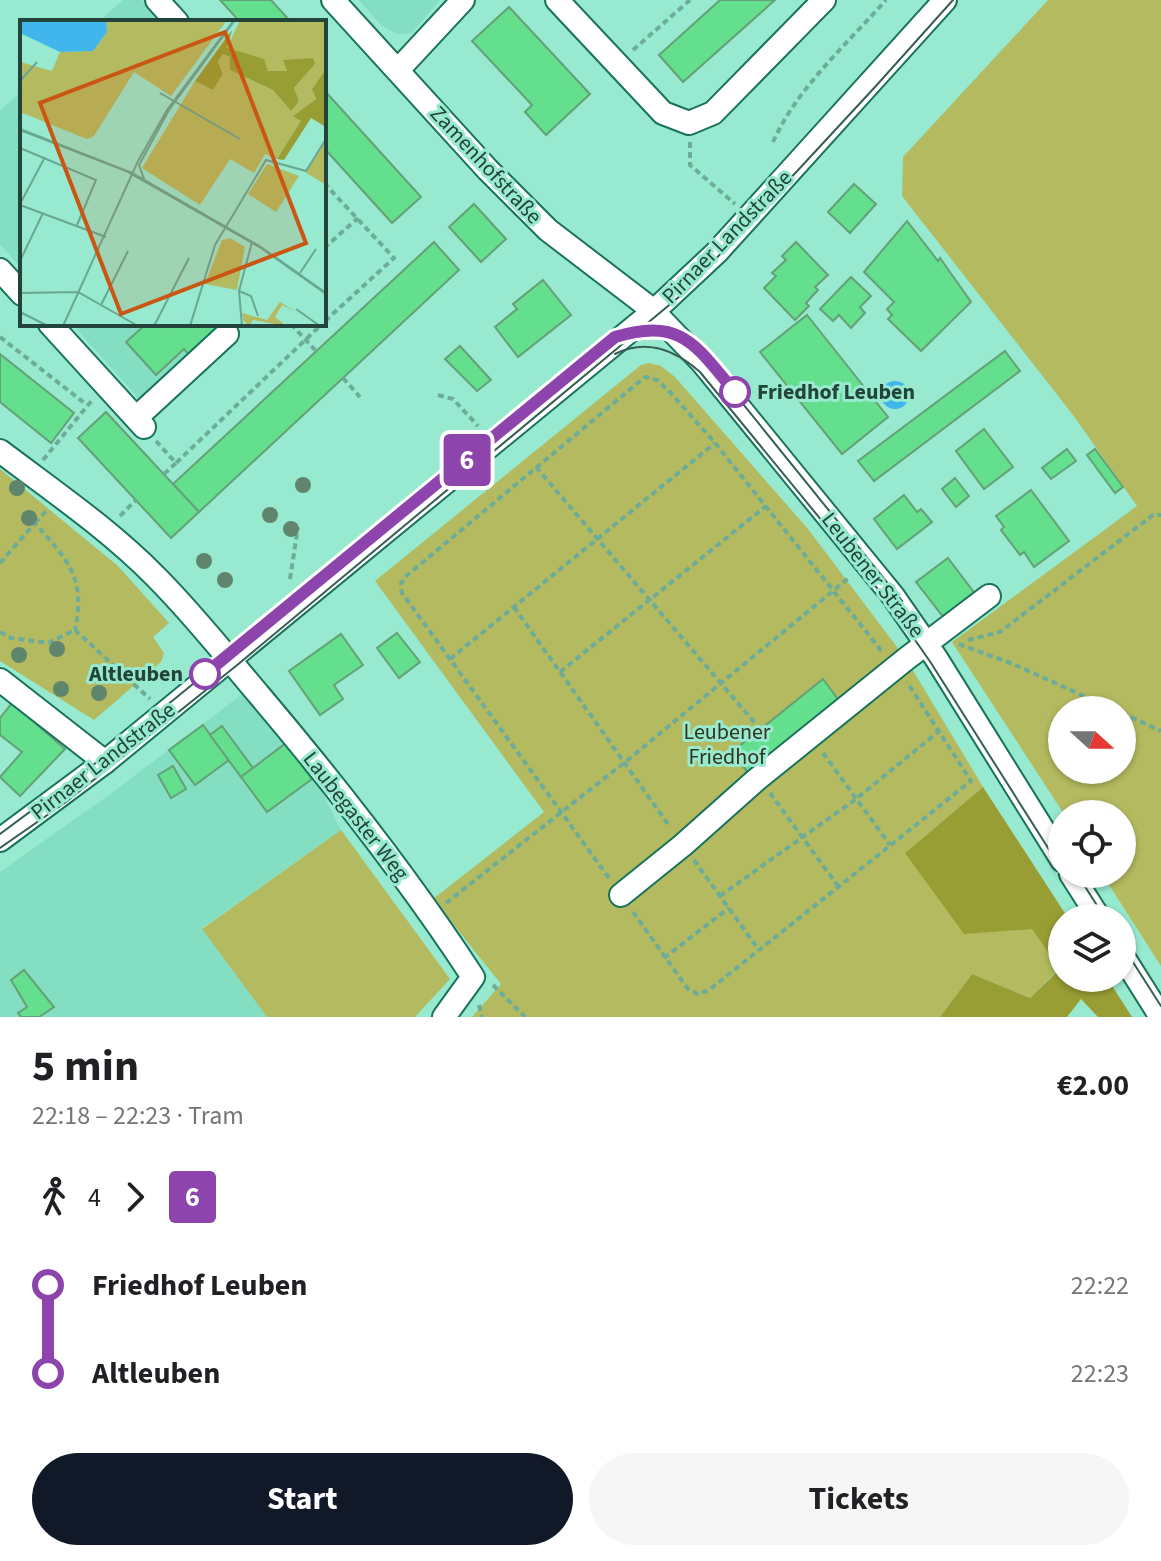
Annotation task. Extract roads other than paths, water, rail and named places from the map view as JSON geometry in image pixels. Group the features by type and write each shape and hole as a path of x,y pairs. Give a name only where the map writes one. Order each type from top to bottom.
{"street":[{"path":"157,0 175,20"},
{"name":"Zamenhofstraße","path":"333,0 488,170 548,230 654,311"},
{"path":"398,70 463,0"},
{"path":"557,0 663,113 689,123 713,113 824,0"},
{"name":"Pirnaer Landstraße","path":"0,840 105,762 654,311 692,277 749,217 945,0"},
{"path":"0,270 20,292"},
{"name":"Leubener Straße","path":"654,311 702,362 893,596 1048,838"},
{"path":"52,326 140,422 227,334"},
{"path":"0,451 104,531 156,576 231,660"},
{"path":"621,895 897,666 989,596"},
{"name":"Laubegaster Weg","path":"231,660 319,766 432,914 473,977 444,1017"},
{"path":"0,680 105,762"},
{"path":"1136,977 1161,1017"}],"water":[{"path":"895,381 905,385 909,395 905,405 895,409 885,405 881,395 885,385"}],"tram line":[{"path":"0,848 66,802 236,666 686,291 953,0"},
{"name":"6","path":"205,674 615,337 651,329 665,330 685,338 697,347 735,392"},
{"path":"636,331 668,332 697,347 902,601"},
{"path":"615,354 638,347 660,349 671,352 700,372 890,604 1048,848"},
{"path":"0,834 101,759 319,581"},
{"path":"1086,888 1096,904"},
{"path":"1136,967 1161,1006"}],"place":[{"name":"Friedhof Leuben","path":"735,392"},
{"name":"Altleuben","path":"205,674"}],"park label":[{"name":"Leubener Friedhof","path":"727,744"}]}
